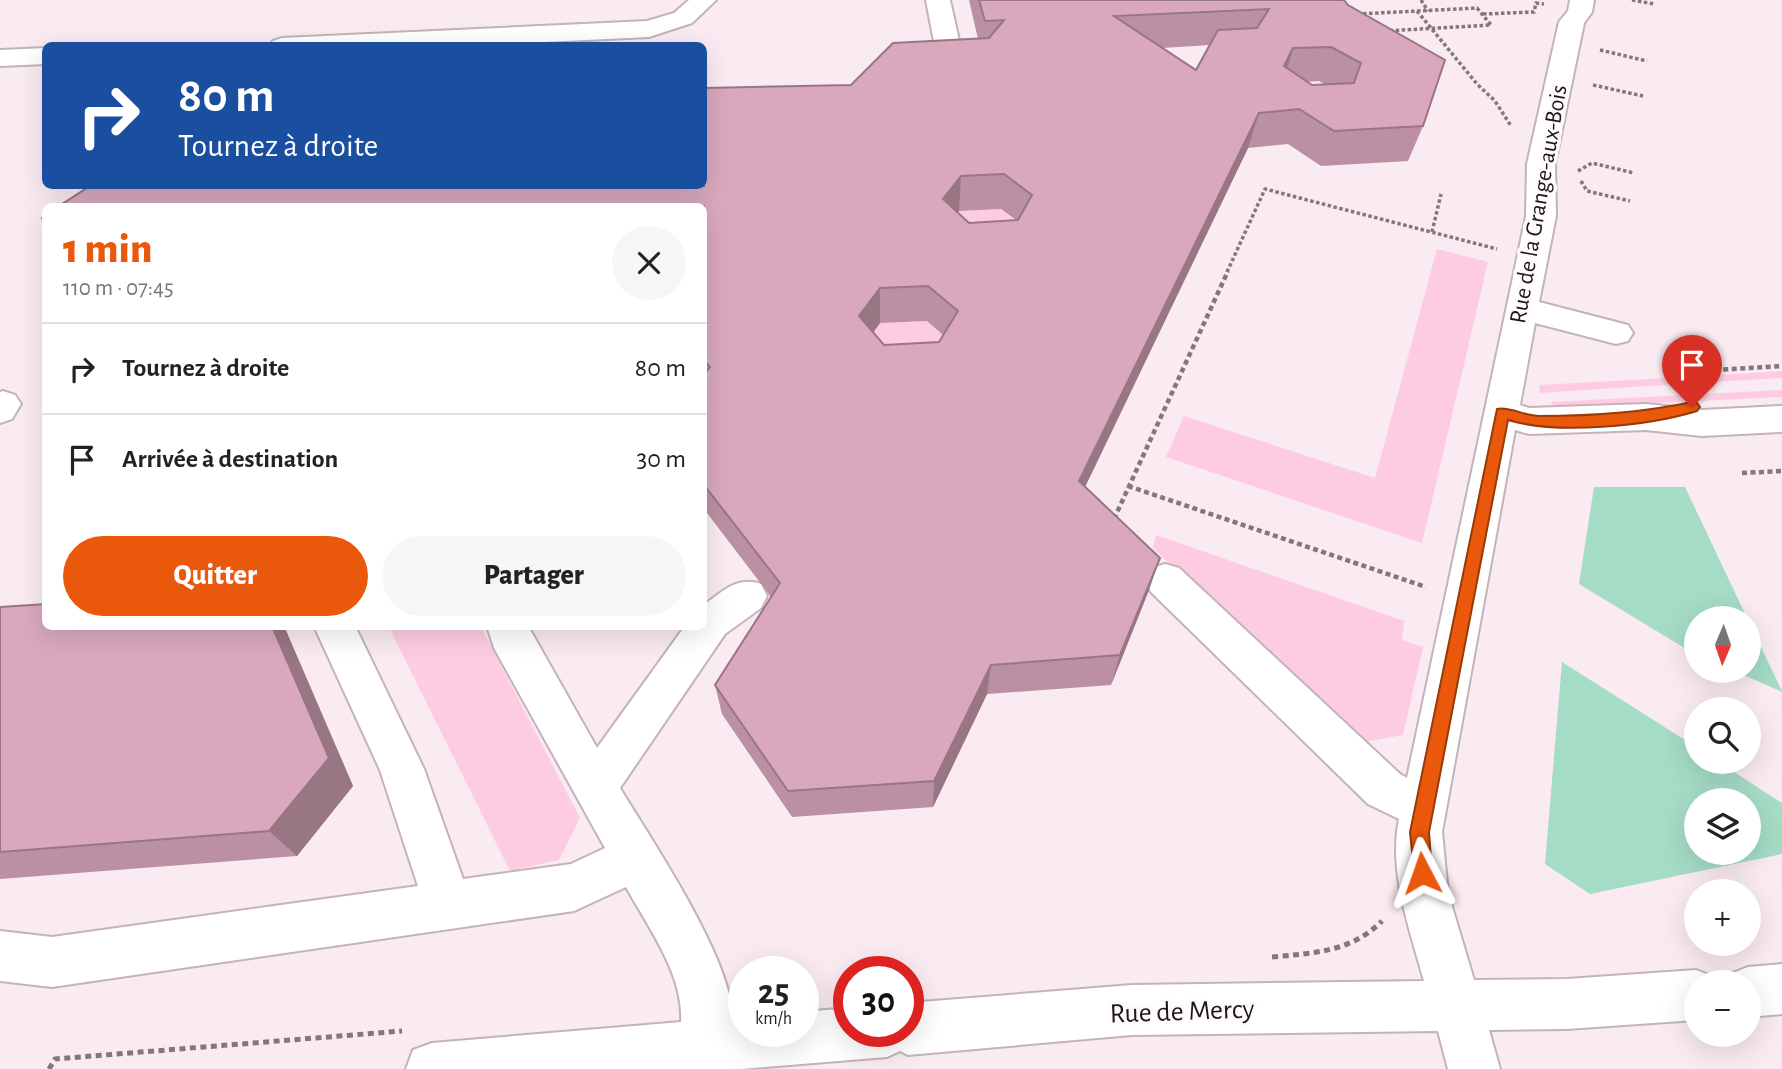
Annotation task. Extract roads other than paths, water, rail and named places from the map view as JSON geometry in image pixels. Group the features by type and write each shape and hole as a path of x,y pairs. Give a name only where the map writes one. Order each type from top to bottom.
{"street":[{"path":"368,42 649,29 683,18 704,0"},
{"path":"938,0 951,63"},
{"name":"Rue de la Grange-aux-Bois","path":"1474,1069 1424,893 1419,832 1541,216 1541,164 1572,22 1580,12 1583,0"},
{"path":"0,58 42,56"},
{"path":"1521,308 1616,333"},
{"path":"1646,417 1692,407 1782,403"},
{"path":"1502,413 1529,421 1646,417 1702,423 1782,419"},
{"path":"1165,580 1384,789 1424,809"},
{"path":"707,629 712,622 747,596"},
{"path":"336,630 402,769 448,905"},
{"path":"508,630 674,925 699,978 707,1006 705,1046"},
{"path":"595,787 706,630"},
{"path":"0,956 52,962 574,887 636,858"},
{"path":"1761,991 1782,989"},
{"name":"Rue de Mercy","path":"924,1028 1132,1010 1567,1004 1684,996"},
{"path":"424,1049 705,1046 833,1035"}]}
